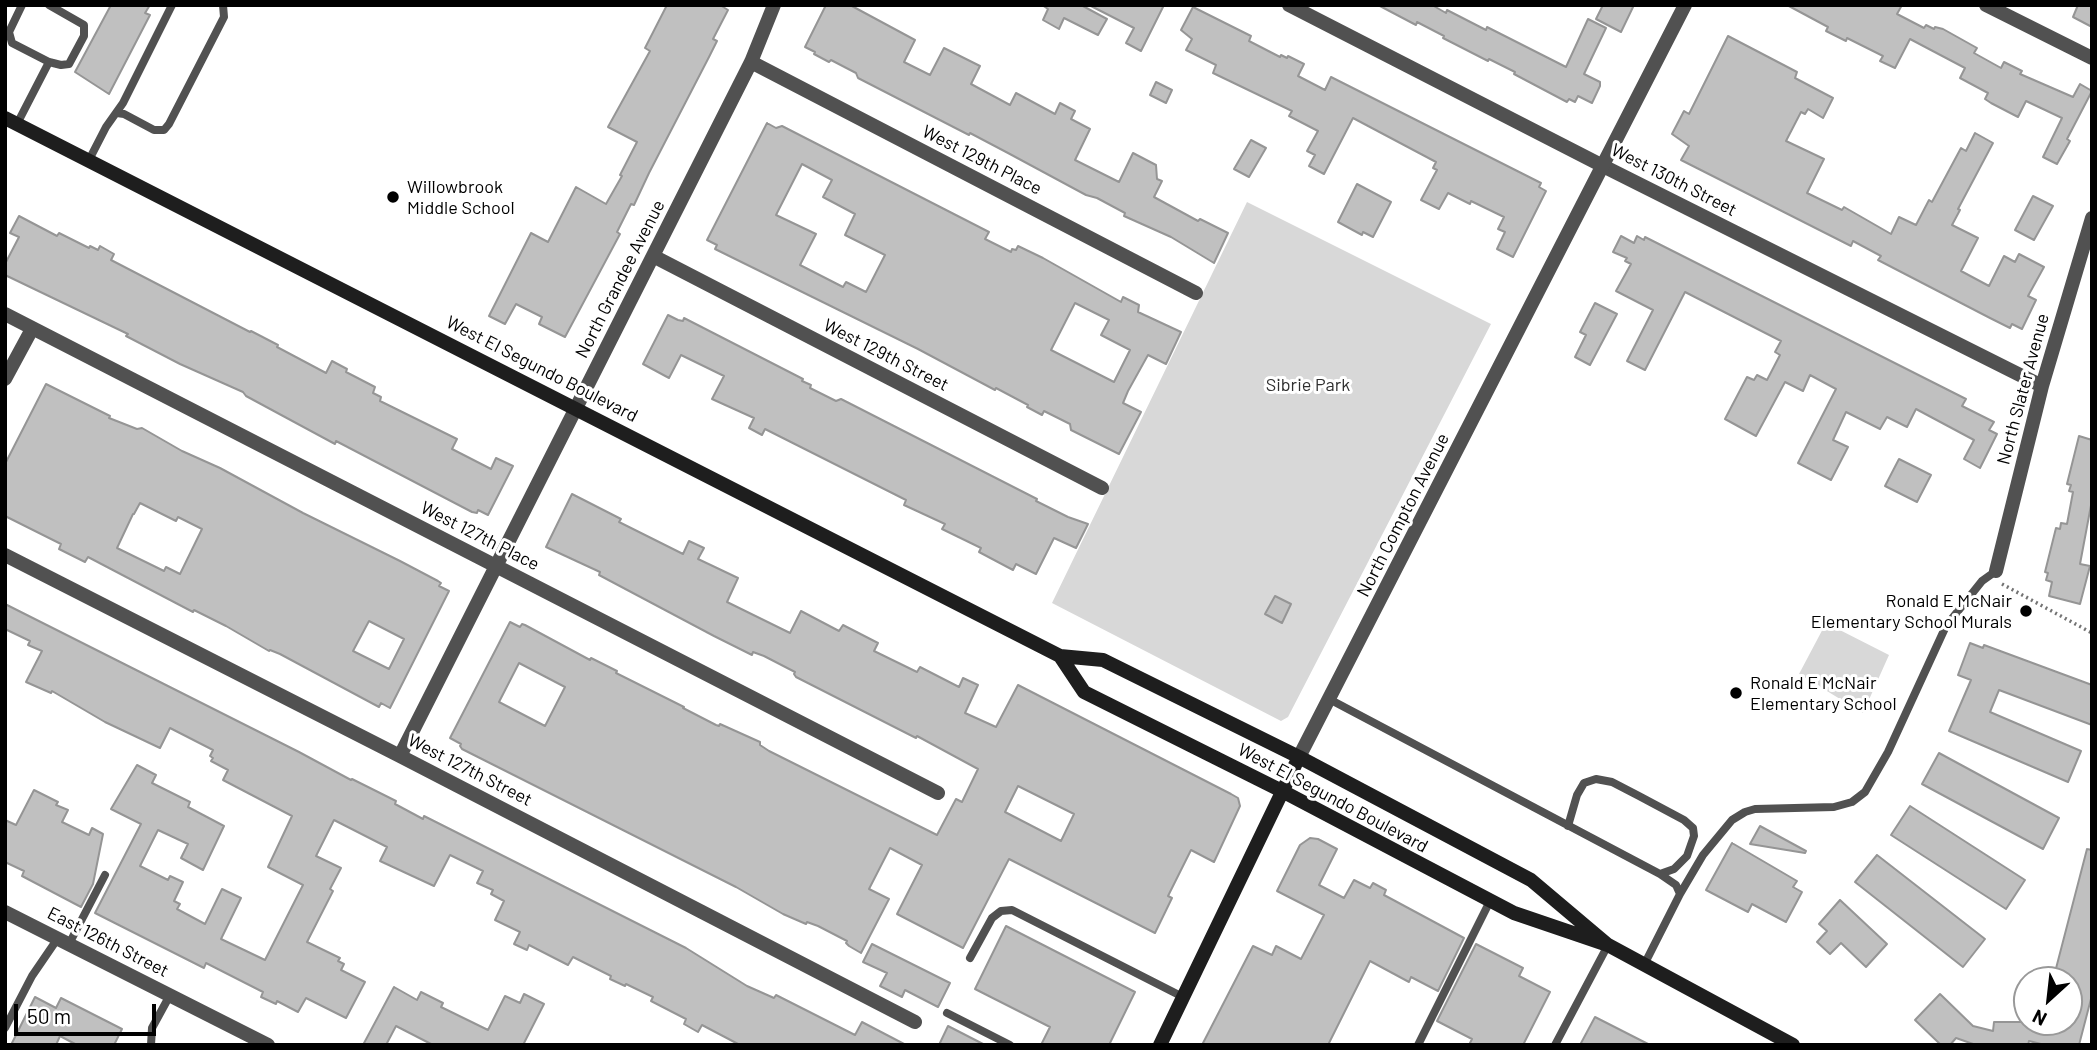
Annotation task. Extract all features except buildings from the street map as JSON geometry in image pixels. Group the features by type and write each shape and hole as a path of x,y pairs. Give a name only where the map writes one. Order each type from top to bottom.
{"main road":[{"name":"West El Segundo Boulevard","path":"11,121 1060,656 1103,660 1299,757 1531,880 1608,945"},
{"name":"West El Segundo Boulevard","path":"1060,656 1084,692 1282,791 1514,913 1608,945 1793,1045"},
{"name":"North Compton Avenue","path":"1160,1045 1299,757"}],"street":[{"name":"North Grandee Avenue","path":"400,755 751,62 774,5"},
{"name":"West 130th Street","path":"1289,5 2042,386"},
{"name":"North Compton Avenue","path":"1299,757 1685,5"},
{"path":"1986,5 2092,58"},
{"name":"West 129th Place","path":"751,62 1196,293"},
{"name":"North Slater Avenue","path":"1996,571 2042,386 2092,218"},
{"name":"West 129th Street","path":"653,256 1102,488"},
{"name":"West 127th Place","path":"5,314 938,793"},
{"path":"5,379 32,329"},
{"name":"West 127th Street","path":"5,555 400,755 915,1022"},
{"name":"East 126th Street","path":"5,912 268,1045"}],"lane":[{"path":"22,5 9,32 12,43 49,62 61,65 71,62 85,29 78,19 49,5"},
{"path":"89,160 106,127 117,113 172,5"},
{"path":"117,113 154,130 164,130 224,17 223,5"},
{"path":"11,121 49,62"},
{"path":"1644,965 1680,894 1710,846 1732,820 1755,809 1834,807 1852,802 1865,792 1888,752 1946,626 1982,581 1996,571"},
{"path":"1329,699 1660,874 1675,885 1680,894"},
{"path":"1568,826 1577,795 1584,783 1596,779 1612,782 1639,796 1684,820 1693,828 1694,836 1687,856 1674,869 1660,874"},
{"path":"5,1028 32,976 63,941 105,875"},
{"path":"1418,1045 1490,901"},
{"path":"970,958 992,918 1001,911 1012,910 1183,997"},
{"path":"1555,1045 1608,945"},
{"path":"151,1045 152,1028 170,995"},
{"path":"947,1013 1010,1045"}],"path":[{"path":"1996,571 1999,582 2092,633"}],"green space":[{"name":"Sibrie Park","path":"1247,202 1491,324 1288,717 1281,721 1052,603"},
{"path":"1826,623 1889,655 1863,713 1799,674"}],"place":[{"name":"Willowbrook Middle School","path":"393,197"},
{"name":"Ronald E McNair Elementary School Murals","path":"2026,611"},
{"name":"Ronald E McNair Elementary School","path":"1736,693"}]}
